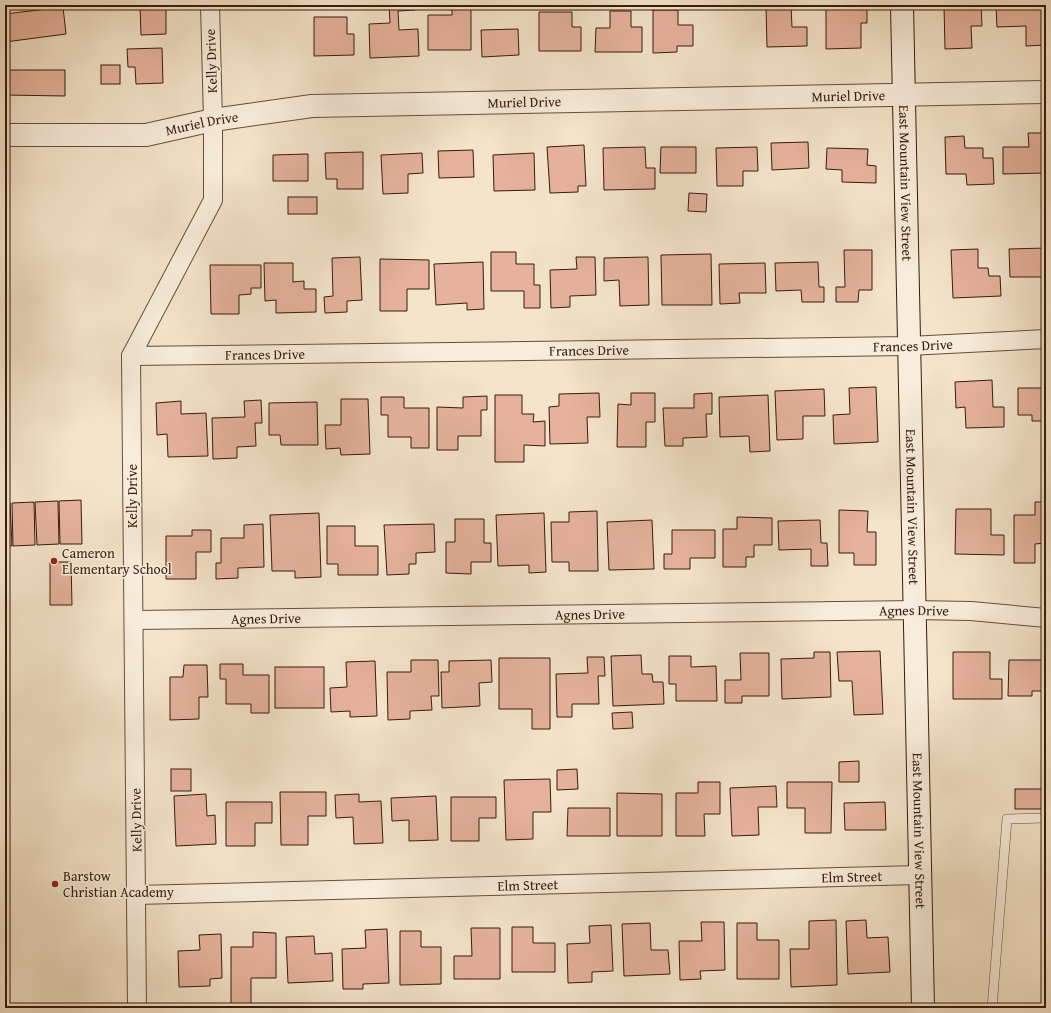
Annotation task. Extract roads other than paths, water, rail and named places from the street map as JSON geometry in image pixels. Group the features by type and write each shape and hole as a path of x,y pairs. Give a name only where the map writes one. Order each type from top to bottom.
{"street":[{"name":"Kelly Drive","path":"137,1008 131,356 213,200 213,120 210,5"},
{"name":"East Mountain View Street","path":"902,5 910,346 919,875 923,1008"},
{"name":"Muriel Drive","path":"5,135 146,135 213,120 312,106 1046,92"},
{"name":"Frances Drive","path":"131,356 910,346 1046,339"},
{"name":"Agnes Drive","path":"134,620 915,610 971,610 1046,618"},
{"name":"Elm Street","path":"136,895 919,875"}],"lane":[{"path":"992,1008 1007,818 1046,818"}],"place":[{"name":"Cameron Elementary School","path":"54,561"},
{"name":"Barstow Christian Academy","path":"55,884"}]}
